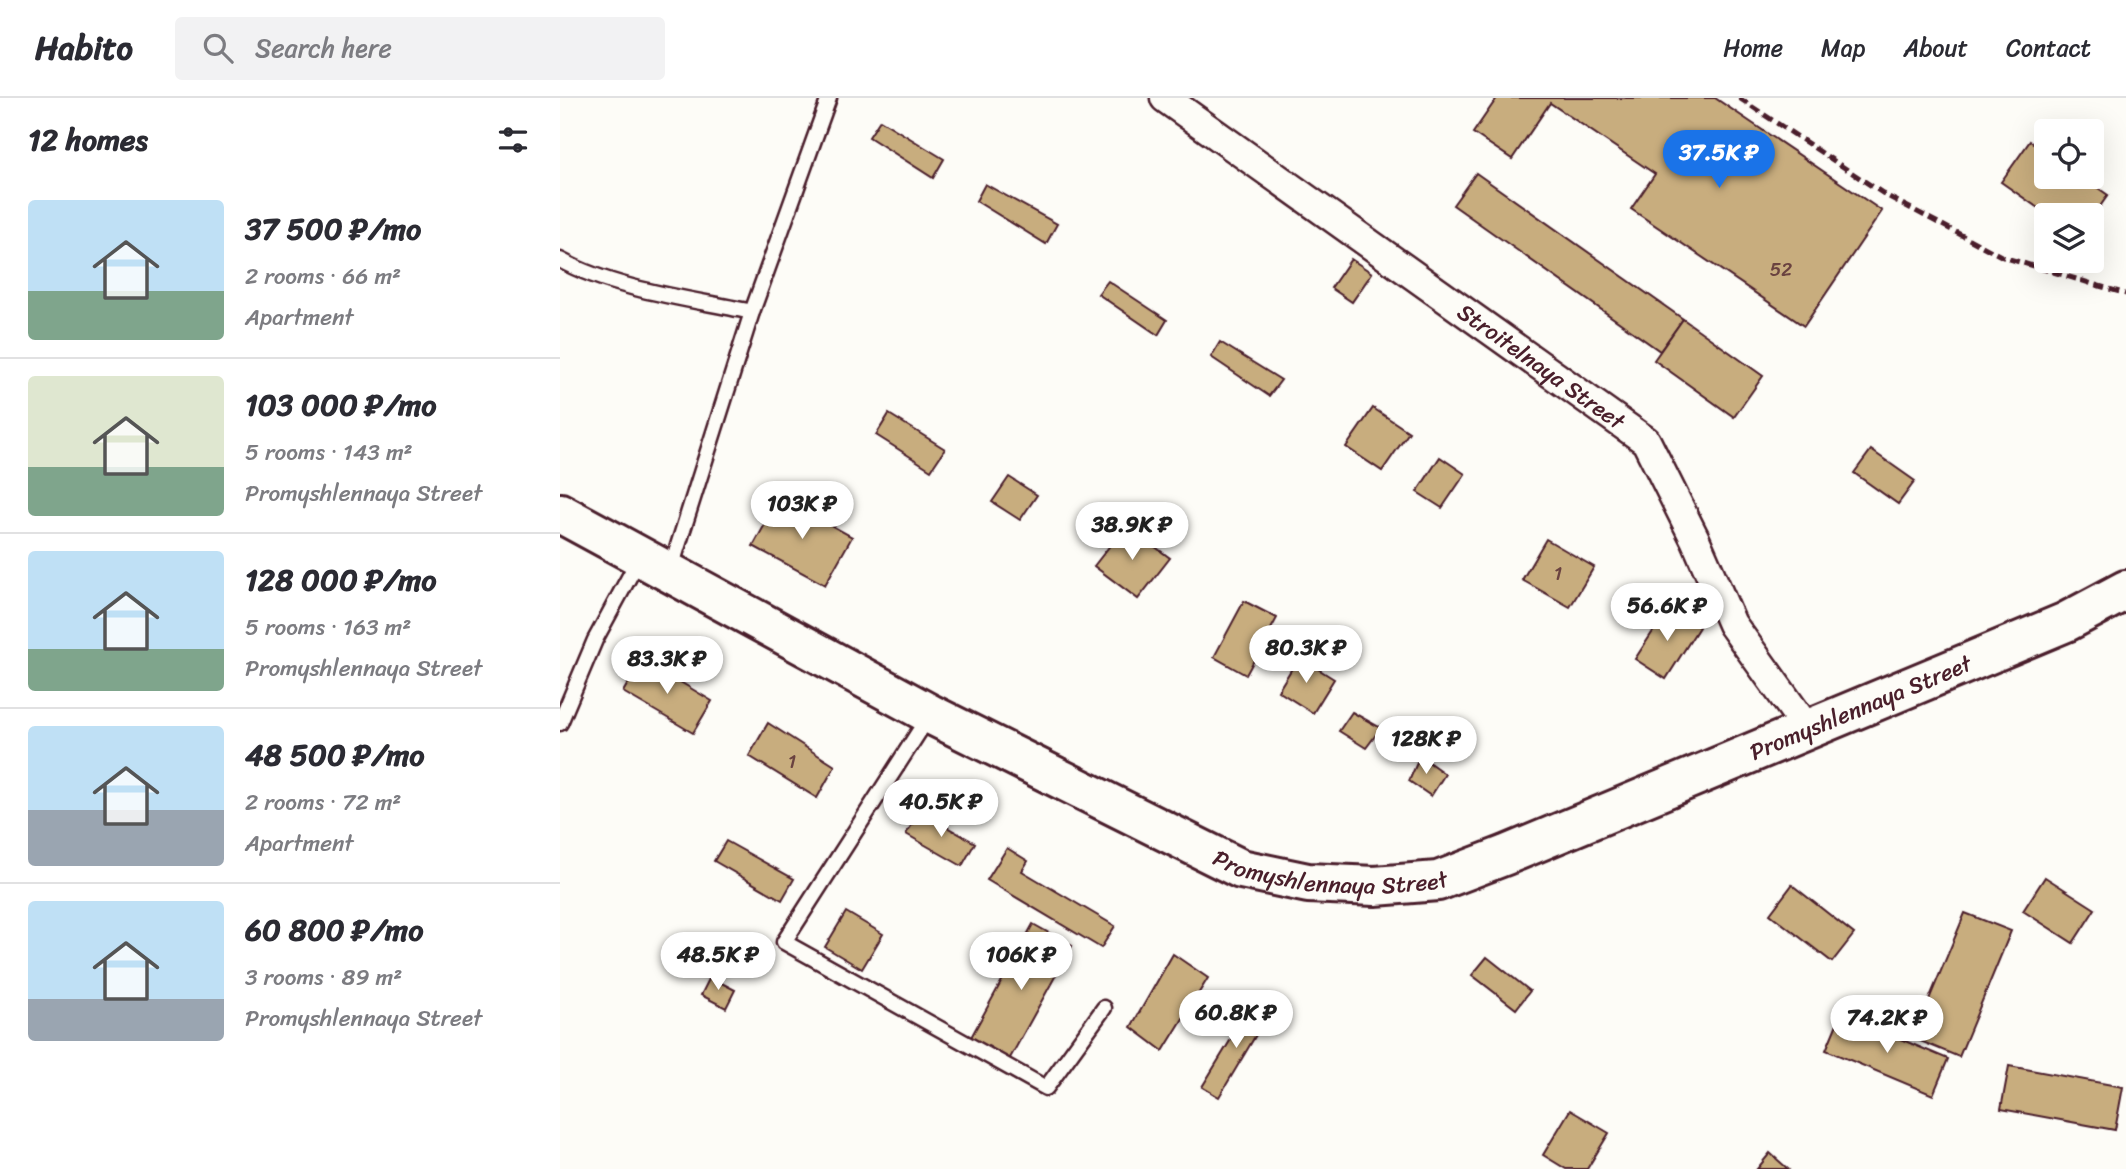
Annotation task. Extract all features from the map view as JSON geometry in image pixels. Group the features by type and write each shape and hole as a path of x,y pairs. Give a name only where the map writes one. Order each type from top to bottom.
{"main road":[{"name":"Promyshlennaya Street","path":"560,513 930,714 1241,869 1308,883 1376,886 1438,881 2066,622 2126,590"}],"street":[{"name":"Stroitelnaya Street","path":"1166,98 1646,441 1695,539 1732,624 1808,730"}],"lane":[{"path":"560,723 596,640 655,563 752,312 829,98"},
{"path":"560,260 576,269 632,286 752,312"},
{"path":"930,714 784,942 1046,1088 1104,1007"}],"building":[{"path":"1497,98 1715,98 1882,211 1804,326 1631,209 1655,174 1550,103 1512,159 1473,133"},
{"path":"880,120 944,159 933,178 869,137"},
{"path":"2030,141 2034,144 2034,189 2099,189 2108,195 2102,203 2034,203 2034,205 2001,182"},
{"path":"1476,173 1683,319 1660,351 1453,205"},
{"path":"985,184 1057,224 1046,244 976,201"},
{"path":"1351,259 1372,273 1352,302 1331,288"},
{"path":"1108,281 1167,320 1158,335 1098,294"},
{"path":"1683,319 1763,376 1734,417 1654,360"},
{"path":"1220,342 1281,380 1269,396 1211,357"},
{"path":"1373,408 1409,432 1382,471 1346,447"},
{"path":"889,414 945,449 931,470 876,435"},
{"path":"1871,450 1915,481 1898,504 1854,473"},
{"path":"1440,457 1465,474 1442,508 1417,492"},
{"path":"1009,477 1037,495 1020,520 992,502"},
{"path":"780,497 852,537 825,585 753,546"},
{"path":"1126,525 1170,558 1138,599 1094,566"},
{"path":"1546,539 1594,567 1570,607 1522,580"},
{"path":"1244,601 1277,618 1246,675 1214,657"},
{"path":"1669,607 1699,627 1666,679 1635,659"},
{"path":"1299,657 1334,679 1313,713 1278,691"},
{"path":"642,659 712,701 693,733 623,692"},
{"path":"1352,712 1381,728 1366,748 1339,731"},
{"path":"768,723 835,766 817,798 749,756"},
{"path":"1420,756 1445,774 1431,796 1409,781"},
{"path":"920,812 975,843 962,866 906,834"},
{"path":"726,841 794,879 782,900 714,861"},
{"path":"1007,848 1028,861 1022,871 1115,926 1101,948 987,880"},
{"path":"2045,877 2095,909 2073,943 2023,911"},
{"path":"1792,885 1854,934 1832,962 1770,914"},
{"path":"846,912 883,934 862,969 825,947"},
{"path":"1965,913 2011,931 1959,1057 1913,1038"},
{"path":"1033,924 1072,946 1009,1060 970,1039"},
{"path":"1173,954 1208,978 1163,1051 1131,1027"},
{"path":"1487,957 1530,991 1516,1009 1472,975"},
{"path":"710,977 735,990 726,1008 701,995"},
{"path":"1253,1003 1269,1013 1219,1097 1202,1087"},
{"path":"1841,1014 1948,1059 1933,1095 1826,1050"},
{"path":"2009,1066 2123,1087 2115,1130 2001,1109"},
{"path":"1570,1110 1609,1133 1587,1169 1566,1169 1543,1155"},
{"path":"1770,1153 1788,1169 1757,1169"}],"railway":[{"path":"1739,98 1887,196 2003,257 2126,294"}]}
